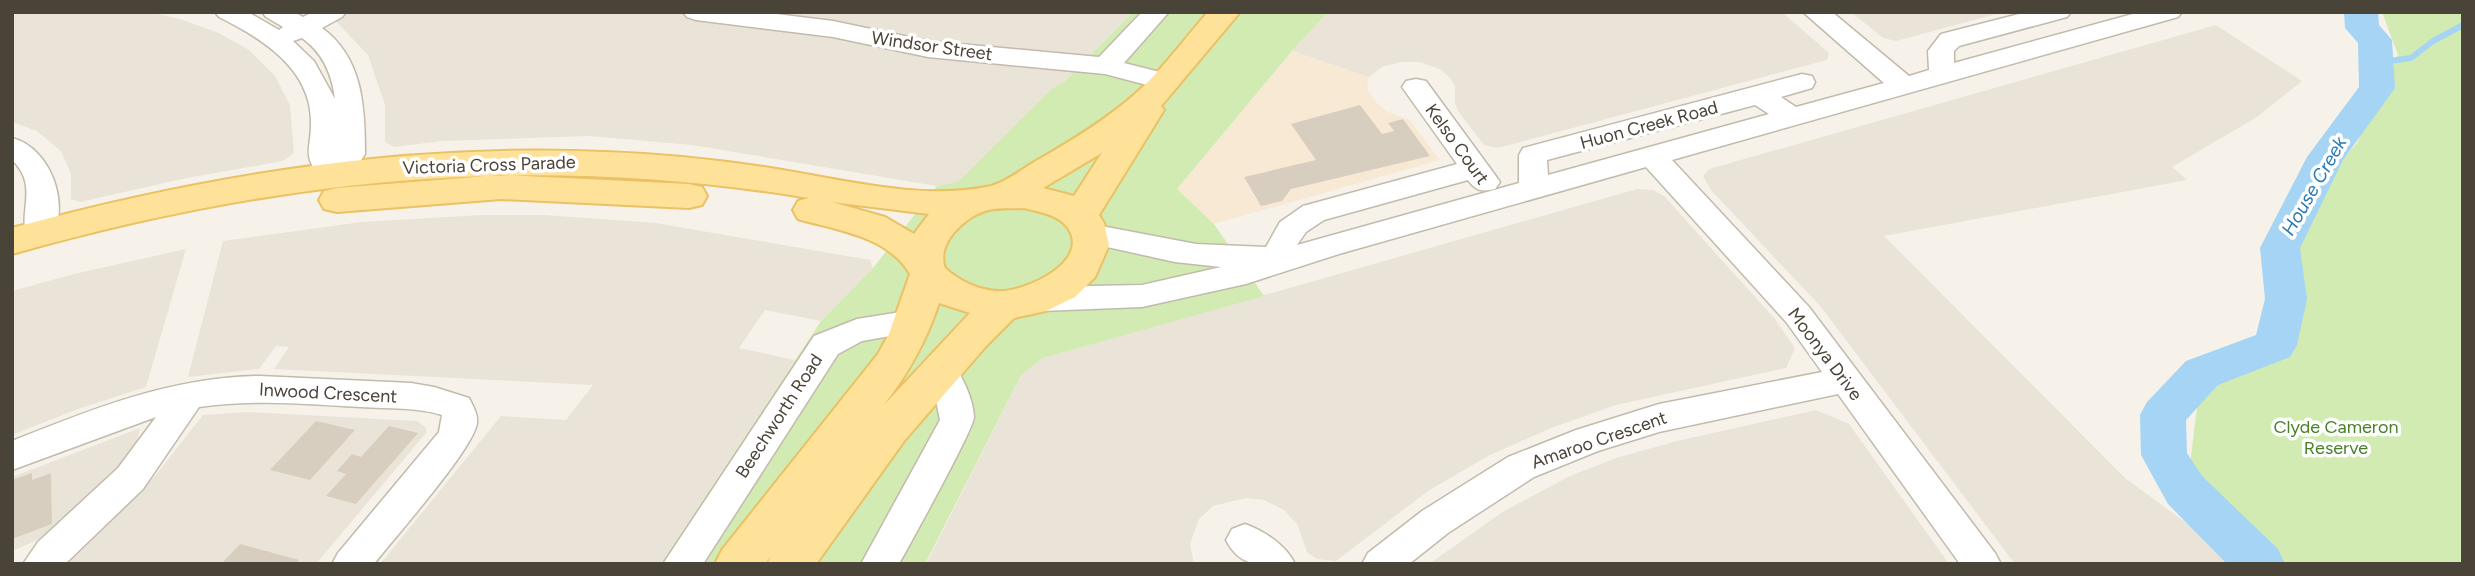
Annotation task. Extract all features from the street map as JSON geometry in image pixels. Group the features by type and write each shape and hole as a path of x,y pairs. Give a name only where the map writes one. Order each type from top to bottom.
{"main road":[{"path":"1086,225 1161,88 1225,12"},
{"path":"738,564 875,388 901,350 913,322 926,269 925,248 943,221 1088,146 1161,88"},
{"name":"Victoria Cross Parade","path":"12,268 78,249 450,163 570,161 690,169 907,201 987,200"},
{"name":"Victoria Cross Parade","path":"26,237 222,192 501,187 694,196 808,209 852,218 889,232 926,269"},
{"path":"926,269 948,290 973,302 1002,306 1023,305 1041,299 1061,289 1082,270 1091,252 1086,225 1066,205 1047,198 987,200"},
{"path":"790,564 881,436 964,340 1002,306"}],"street":[{"path":"228,12 276,26 304,28 323,41 335,60 351,102 351,155 333,188"},
{"path":"304,28 333,12"},
{"name":"Windsor Street","path":"696,12 833,29 928,48 1106,66 1161,88"},
{"path":"1106,66 1156,12"},
{"path":"1816,12 1904,86"},
{"path":"1943,75 1940,56 1942,47 1950,40 2058,12"},
{"name":"Huon Creek Road","path":"1041,299 1142,296 1246,273 1331,246 2169,12"},
{"path":"276,26 315,84 325,116 322,157 333,188"},
{"path":"1759,96 1802,82"},
{"name":"Kelso Court","path":"1416,88 1499,200"},
{"path":"1759,96 1792,117"},
{"name":"Huon Creek Road","path":"1534,189 1534,155 1759,96"},
{"path":"12,146 30,157 41,177 26,237"},
{"name":"Moonya Drive","path":"1653,157 1798,315 1982,564"},
{"path":"1279,254 1286,232 1297,220 1474,169"},
{"name":"Huon Creek Road","path":"1086,225 1201,255 1234,258 1331,246"},
{"name":"Beechworth Road","path":"681,564 826,345 841,336 869,327 913,322"},
{"path":"880,564 957,420 951,391 940,370"},
{"name":"Amaroo Crescent","path":"1381,564 1435,522 1521,467 1577,444 1659,418 1845,380"},
{"name":"Inwood Crescent","path":"12,456 109,418 224,390 281,389 427,398 457,407 461,417 459,429 451,442 351,564"},
{"path":"43,564 57,546 121,490 145,460 187,397"},
{"path":"1245,540 1276,564"}],"shaded area":[{"path":"12,12 149,12 180,19 219,33 249,50 275,76 290,105 294,153 283,161 187,178 80,202 71,199 71,174 61,151 37,131 12,122"},
{"path":"327,12 1133,12 1064,82 1051,89 958,183 937,186 692,145 589,136 442,141 394,147 385,142 385,105 368,55"},
{"path":"1328,12 1782,12 1829,53 1827,60 1498,148 1484,145 1458,111 1455,86 1440,69 1419,62 1401,62 1382,67 1369,77 1292,51"},
{"path":"1851,12 2004,12 1896,41 1883,38"},
{"path":"2216,25 2302,81 2257,117 2172,167 2187,180 1884,236 2125,478 2211,541 2231,564 2015,564 1821,307 1711,190 1703,176 1709,169"},
{"path":"1292,51 1369,77 1367,89 1376,102 1388,112 1409,119 1440,160 1214,224 1177,189"},
{"path":"1637,189 1653,190 1664,196 1774,318 1795,348 1786,368 1616,405 1551,428 1488,456 1428,491 1336,561 1317,559 1307,552 1297,524 1284,510 1264,500 1246,498 1213,506 1199,519 1190,544 1194,564 926,564 1021,375 1043,358"},
{"path":"482,215 545,215 656,223 870,260 873,268 821,321 765,310 739,348 795,360 661,564 380,564 501,416 566,420 593,385 274,369 289,347 276,346 259,369 188,377 223,241 362,222"},
{"path":"186,249 146,387 78,409 12,435 12,291"},
{"path":"1816,410 1849,424 1949,564 1429,564 1504,511 1570,476 1616,458 1677,441"},
{"path":"248,412 417,421 426,428 426,433 316,564 66,564 155,476 203,415"},
{"path":"140,428 134,456 56,532 12,551 12,477"}],"green space":[{"path":"1133,12 1328,12 1177,189 1214,224 1264,296 1043,358 1021,375 925,564 661,564 821,321 873,268 937,186 958,182 1051,89 1064,82"},
{"name":"Clyde Cameron Reserve","path":"2382,12 2463,12 2463,564 2280,564 2213,512 2191,482 2191,456 2199,391 2263,336 2295,240 2320,185 2357,143 2398,55"}],"building":[{"path":"1360,105 1382,134 1394,131 1388,123 1403,119 1430,156 1291,189 1282,201 1261,206 1244,177 1316,160 1291,124"},
{"path":"316,421 355,430 310,480 270,470"},
{"path":"389,426 418,433 356,504 326,496 346,474 337,471 352,454 361,457"},
{"path":"32,473 32,480 51,473 52,524 12,539 12,480"},
{"path":"240,544 299,560 295,564 221,564"}],"waterway":[{"name":"House Creek","path":"2260,564 2185,490 2164,455 2163,415 2202,373 2275,345 2286,299 2280,248 2326,157 2377,88 2375,40 2362,28 2361,12"},
{"path":"2376,63 2411,58 2433,41 2463,25"}]}
